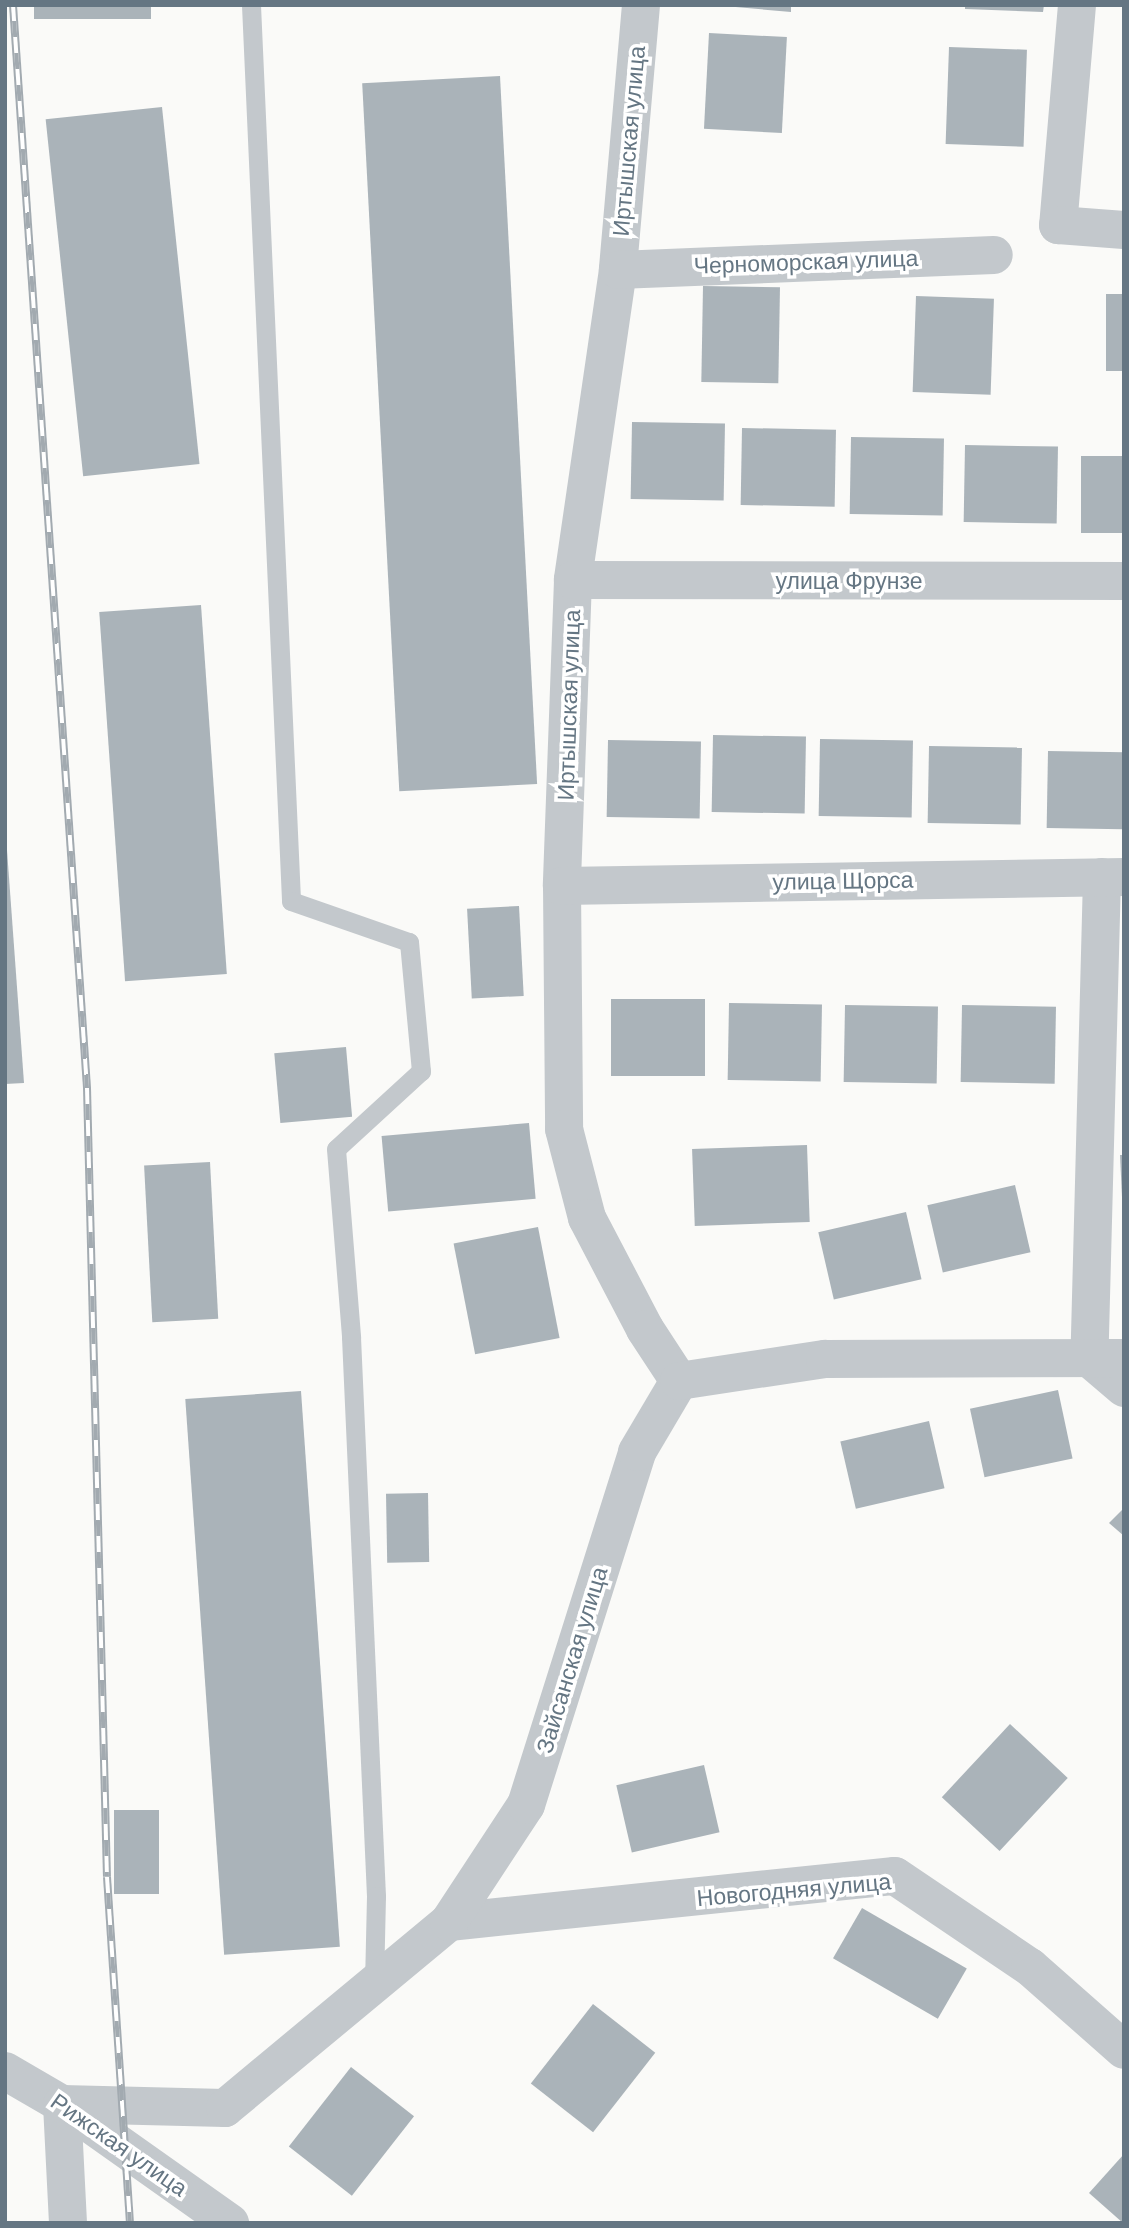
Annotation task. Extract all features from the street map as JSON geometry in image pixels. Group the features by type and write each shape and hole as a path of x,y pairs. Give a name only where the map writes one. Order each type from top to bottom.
{"street":[{"name":"Иртышская улица","path":"641,5 618,270 573,580 562,886 564,1129 587,1218 645,1329 679,1381"},
{"path":"1077,5 1058,225 1124,230"},
{"name":"Черноморская улица","path":"618,270 994,255"},
{"name":"улица Фрунзе","path":"573,580 1124,581"},
{"path":"1113,877 1106,1358 1124,1388"},
{"name":"улица Щорса","path":"562,886 1113,877"},
{"path":"679,1381 825,1359 1106,1358"},
{"name":"Зайсанская улица","path":"62,2104 225,2108 449,1922 526,1805 637,1452 679,1381"},
{"name":"Новогодняя улица","path":"449,1922 895,1876 1030,1966 1124,2050"},
{"name":"Рижская улица","path":"5,2071 62,2104 230,2223"},
{"path":"62,2104 68,2223"}],"lane":[{"path":"251,5 291,901 409,942 421,1071 336,1149 351,1336 376,1896 374,1986"}],"building":[{"path":"34,5 151,5 151,19 34,19"},
{"path":"713,5 791,5 791,12"},
{"path":"965,5 1044,5 1043,12 965,9"},
{"path":"709,33 787,37 782,133 704,129"},
{"path":"949,47 1027,50 1024,147 946,144"},
{"path":"500,76 537,784 399,791 362,83"},
{"path":"162,107 200,464 83,476 46,119"},
{"path":"703,286 780,287 778,383 701,382"},
{"path":"1106,294 1124,294 1124,371 1106,371"},
{"path":"916,296 994,299 991,395 913,392"},
{"path":"632,422 725,424 724,501 631,499"},
{"path":"742,428 836,430 835,507 741,505"},
{"path":"851,437 944,439 943,516 850,514"},
{"path":"965,445 1058,447 1057,524 964,522"},
{"path":"1081,456 1124,456 1124,533 1081,533"},
{"path":"201,605 227,974 125,981 99,612"},
{"path":"713,735 806,737 805,814 712,812"},
{"path":"820,739 913,741 912,818 819,816"},
{"path":"608,740 701,742 700,819 607,817"},
{"path":"929,746 1022,748 1021,825 928,823"},
{"path":"1048,751 1124,752 1123,829 1047,828"},
{"path":"7,850 24,1083 5,1084 5,851"},
{"path":"519,906 524,996 472,999 467,909"},
{"path":"611,999 705,999 705,1076 611,1076"},
{"path":"729,1003 822,1005 821,1082 728,1080"},
{"path":"845,1005 938,1007 937,1084 844,1082"},
{"path":"962,1005 1056,1007 1055,1084 961,1082"},
{"path":"346,1047 352,1117 280,1123 274,1053"},
{"path":"529,1123 536,1199 388,1212 382,1136"},
{"path":"807,1145 810,1222 695,1226 692,1149"},
{"path":"1120,1155 1124,1155 1124,1197 1122,1197"},
{"path":"210,1162 218,1319 152,1322 144,1165"},
{"path":"1015,1185 1031,1252 943,1272 927,1205"},
{"path":"906,1212 922,1279 834,1299 818,1232"},
{"path":"538,1227 560,1338 475,1354 454,1243"},
{"path":"1058,1390 1073,1458 985,1477 970,1409"},
{"path":"301,1391 340,1947 224,1955 185,1399"},
{"path":"929,1421 945,1488 856,1509 840,1441"},
{"path":"428,1493 429,1562 387,1563 386,1494"},
{"path":"1124,1508 1124,1536 1109,1523"},
{"path":"1010,1724 1068,1778 1000,1851 942,1797"},
{"path":"704,1765 720,1832 632,1852 616,1785"},
{"path":"114,1810 159,1810 159,1894 114,1894"},
{"path":"862,1908 967,1968 938,2019 833,1958"},
{"path":"593,2004 655,2053 593,2132 531,2084"},
{"path":"351,2067 414,2116 352,2196 289,2147"},
{"path":"1124,2154 1124,2223 1123,2223 1089,2193"}],"railway":[{"path":"13,5 87,1088 107,1877 130,2223"}]}
